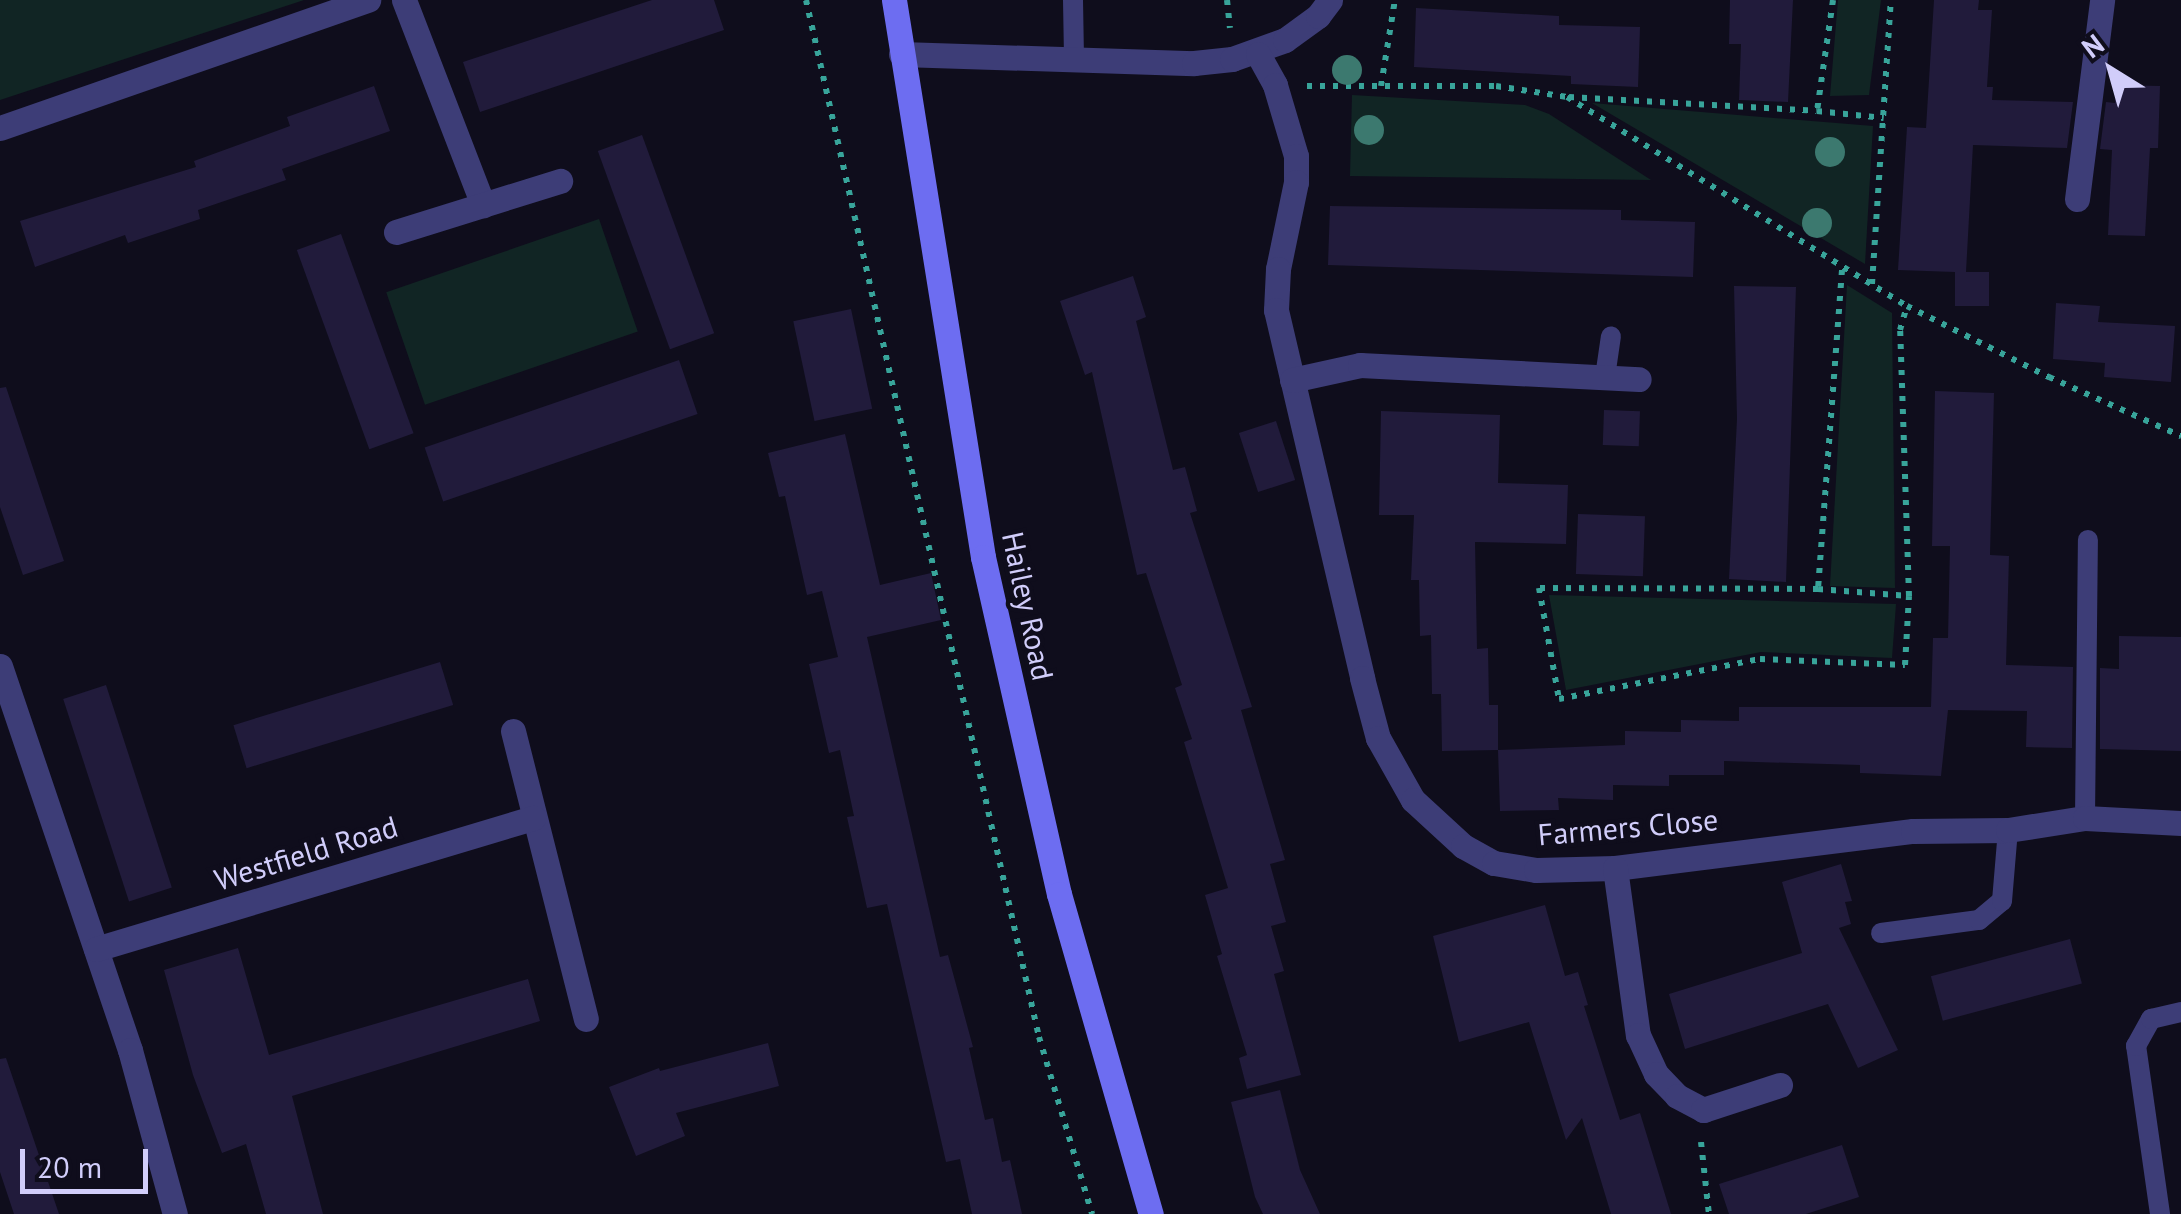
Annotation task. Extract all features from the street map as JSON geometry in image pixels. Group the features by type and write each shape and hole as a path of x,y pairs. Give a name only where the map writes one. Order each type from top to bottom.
{"main road":[{"name":"Hailey Road","path":"894,0 983,556 1059,894 1151,1214"}],"street":[{"path":"0,128 368,0"},
{"path":"404,0 483,205"},
{"path":"901,54 1194,63 1258,54 1285,40 1330,0"},
{"path":"2078,199 2102,0"},
{"name":"Farmers Close","path":"1258,54 1276,85 1296,156 1296,182 1278,269 1276,310 1378,738 1413,800 1462,846 1494,863 1536,870 1616,868 1914,831 2008,830 2085,818 2181,823"},
{"path":"396,232 560,181"},
{"path":"1292,380 1360,365 1639,379"},
{"path":"0,666 130,1050 175,1214"},
{"path":"514,731 586,1019"},
{"name":"Westfield Road","path":"96,950 534,818"},
{"path":"1616,868 1638,1036 1656,1074 1677,1096 1703,1110 1780,1084"}],"lane":[{"path":"1072,0 1074,60"},
{"path":"1605,377 1611,336"},
{"path":"2085,818 2088,540"},
{"path":"1882,933 1979,920 2002,901 2008,830"},
{"path":"2160,1214 2136,1046 2150,1020 2181,1012"}],"path":[{"path":"806,0 1039,1037 1092,1214"},
{"path":"1381,86 1395,0"},
{"path":"1817,111 1833,0"},
{"path":"1872,284 1891,0"},
{"path":"1276,85 1496,86 1567,97 1884,118"},
{"path":"1567,97 1842,270 1907,306 2049,378 2181,436"},
{"path":"1818,590 1842,270"},
{"path":"1907,306 1900,330 1908,596 1905,665 1760,659 1559,700 1538,588 1818,590 1908,596"},
{"path":"1703,1110 1701,1148 1709,1214"}],"green space":[{"path":"0,0 304,0 0,100"},
{"path":"1838,0 1881,0 1869,95 1830,96"},
{"path":"1352,95 1525,105 1549,114 1651,180 1350,176"},
{"path":"1592,103 1873,126 1865,264"},
{"path":"599,219 638,332 425,405 386,292"},
{"path":"1847,285 1892,313 1895,588 1830,586"},
{"path":"1549,595 1896,604 1892,658 1761,652 1566,690"}],"building":[{"path":"652,0 714,0 724,30 480,112 463,62"},
{"path":"1730,0 1793,0 1788,102 1739,100 1741,44 1729,44"},
{"path":"1934,0 1979,0 1978,10 1992,10 1987,87 1993,87 1992,100 2073,102 2067,148 1973,145 1966,272 1989,272 1989,306 1955,306 1955,272 1898,270 1907,127 1926,128"},
{"path":"1416,8 1559,16 1559,25 1640,27 1638,87 1571,84 1571,76 1414,67"},
{"path":"2115,85 2160,86 2158,148 2150,148 2145,236 2108,235 2112,150 2100,149 2106,102 2115,103"},
{"path":"374,86 390,131 282,169 286,180 198,210 200,219 128,243 125,235 35,267 20,221 196,167 194,161 290,126 287,117"},
{"path":"642,135 714,333 670,349 598,151"},
{"path":"1330,206 1621,210 1621,220 1695,222 1693,277 1328,265"},
{"path":"341,234 414,433 369,449 297,250"},
{"path":"1133,276 1146,317 1136,321 1173,470 1185,467 1197,511 1190,513 1252,707 1241,710 1285,860 1270,864 1286,922 1271,926 1284,971 1274,974 1301,1075 1247,1089 1239,1058 1247,1055 1217,956 1222,954 1205,895 1228,888 1184,742 1192,739 1175,688 1182,685 1146,573 1137,575 1092,372 1085,375 1060,301"},
{"path":"1734,286 1796,287 1786,582 1729,579 1737,419"},
{"path":"2056,303 2100,306 2098,322 2175,326 2171,382 2104,377 2105,363 2053,359"},
{"path":"851,309 872,409 814,421 793,321"},
{"path":"679,360 698,414 443,501 425,448"},
{"path":"6,387 64,561 23,575 0,507 0,388"},
{"path":"1935,391 1994,393 1990,555 2009,556 2006,665 2073,667 2072,748 2026,747 2027,711 1948,710 1941,776 1860,773 1860,765 1724,761 1724,775 1669,775 1669,786 1613,785 1613,800 1558,798 1559,810 1500,811 1498,750 1625,745 1625,731 1681,732 1681,720 1739,721 1739,707 1931,707 1933,638 1948,638 1950,546 1932,546"},
{"path":"1604,410 1640,411 1639,446 1603,445"},
{"path":"1381,411 1500,415 1498,483 1568,485 1566,544 1475,542 1477,649 1488,648 1489,705 1498,705 1498,750 1442,751 1441,694 1432,694 1431,635 1420,636 1419,580 1411,580 1414,515 1379,515"},
{"path":"1276,421 1295,480 1258,492 1239,433"},
{"path":"845,434 880,585 931,573 941,620 867,637 940,957 948,955 973,1047 969,1048 985,1120 993,1118 1002,1162 1010,1160 1022,1214 972,1214 960,1159 946,1162 887,904 867,908 847,817 854,816 840,750 829,753 809,664 838,657 822,591 807,595 785,496 779,497 768,453"},
{"path":"1578,514 1645,516 1643,576 1576,574"},
{"path":"2119,636 2181,637 2181,751 2100,749 2100,668 2119,669"},
{"path":"440,662 453,705 247,768 233,725"},
{"path":"106,685 172,888 129,901 63,699"},
{"path":"1841,864 1852,901 1845,902 1851,924 1839,928 1898,1050 1858,1068 1828,1004 1685,1049 1669,994 1802,953 1782,882"},
{"path":"1545,905 1565,976 1578,972 1588,1005 1584,1006 1620,1120 1640,1113 1671,1214 1611,1214 1582,1118 1566,1140 1529,1022 1459,1042 1433,936"},
{"path":"2070,939 2082,983 1943,1021 1931,976"},
{"path":"238,948 269,1055 528,979 540,1021 292,1096 323,1214 266,1214 246,1144 222,1153 193,1075 164,970"},
{"path":"768,1043 779,1086 676,1113 685,1136 636,1156 609,1087 659,1068 660,1071"},
{"path":"6,1058 59,1214 14,1214 0,1172 0,1059"},
{"path":"1280,1090 1300,1170 1320,1214 1263,1214 1255,1197 1231,1102"},
{"path":"1842,1145 1859,1197 1806,1214 1729,1214 1719,1184"}]}
